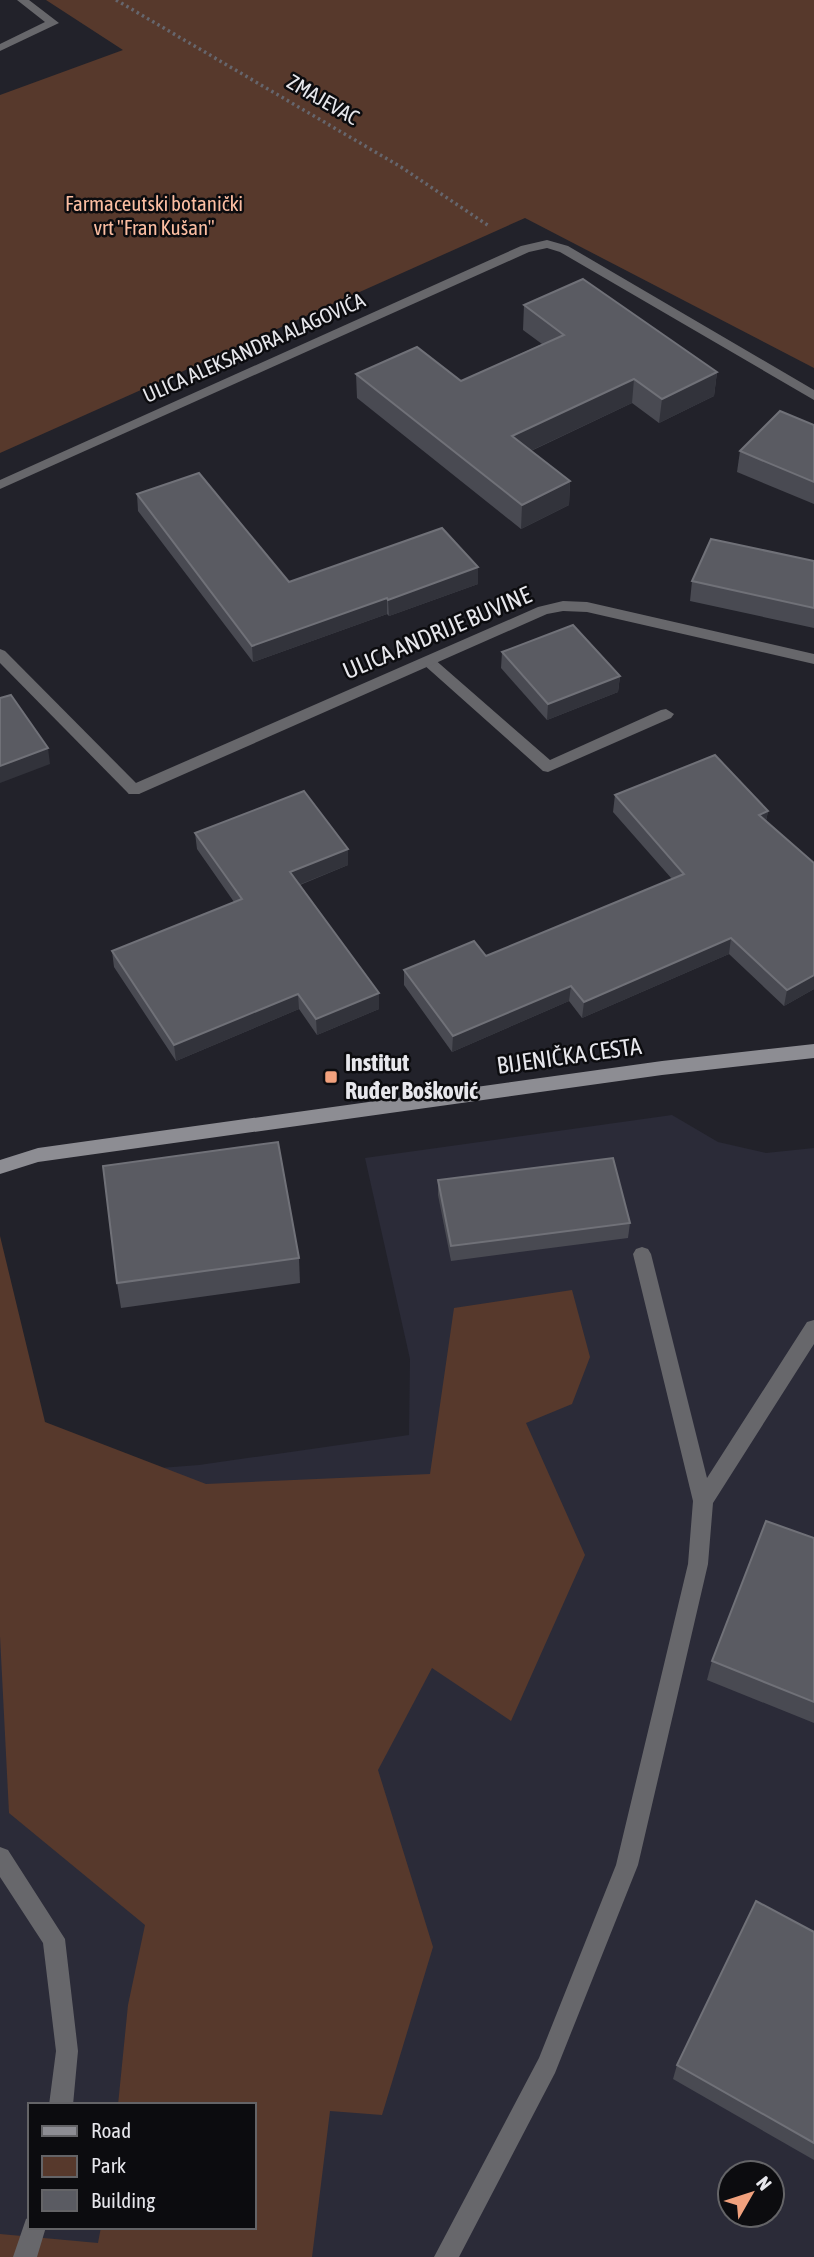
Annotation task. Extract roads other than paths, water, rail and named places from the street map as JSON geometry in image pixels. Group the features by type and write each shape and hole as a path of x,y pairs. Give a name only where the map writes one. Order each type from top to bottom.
{"main road":[{"name":"BIJENIČKA CESTA","path":"0,1167 38,1155 65,1151 649,1070 814,1051"}],"street":[{"path":"0,48 53,23 22,0"},
{"name":"ULICA ALEKSANDRA ALAGOVIĆA","path":"0,485 525,249 547,244 564,249 814,396"},
{"name":"ULICA ANDRIJE BUVINE","path":"0,654 134,790 543,610 563,606 587,607 814,659"},
{"path":"428,661 548,767 666,714"},
{"path":"446,2257 547,2065 627,1865 698,1564 703,1501 642,1254"},
{"path":"703,1501 814,1328"},
{"path":"0,1858 54,1939 67,2051 61,2103"},
{"path":"25,2257 33,2229"}],"place":[{"name":"Institut Ruđer Bošković","path":"331,1077"}],"park label":[{"name":"Farmaceutski botanički vrt \"Fran Kušan\"","path":"154,216"}]}
